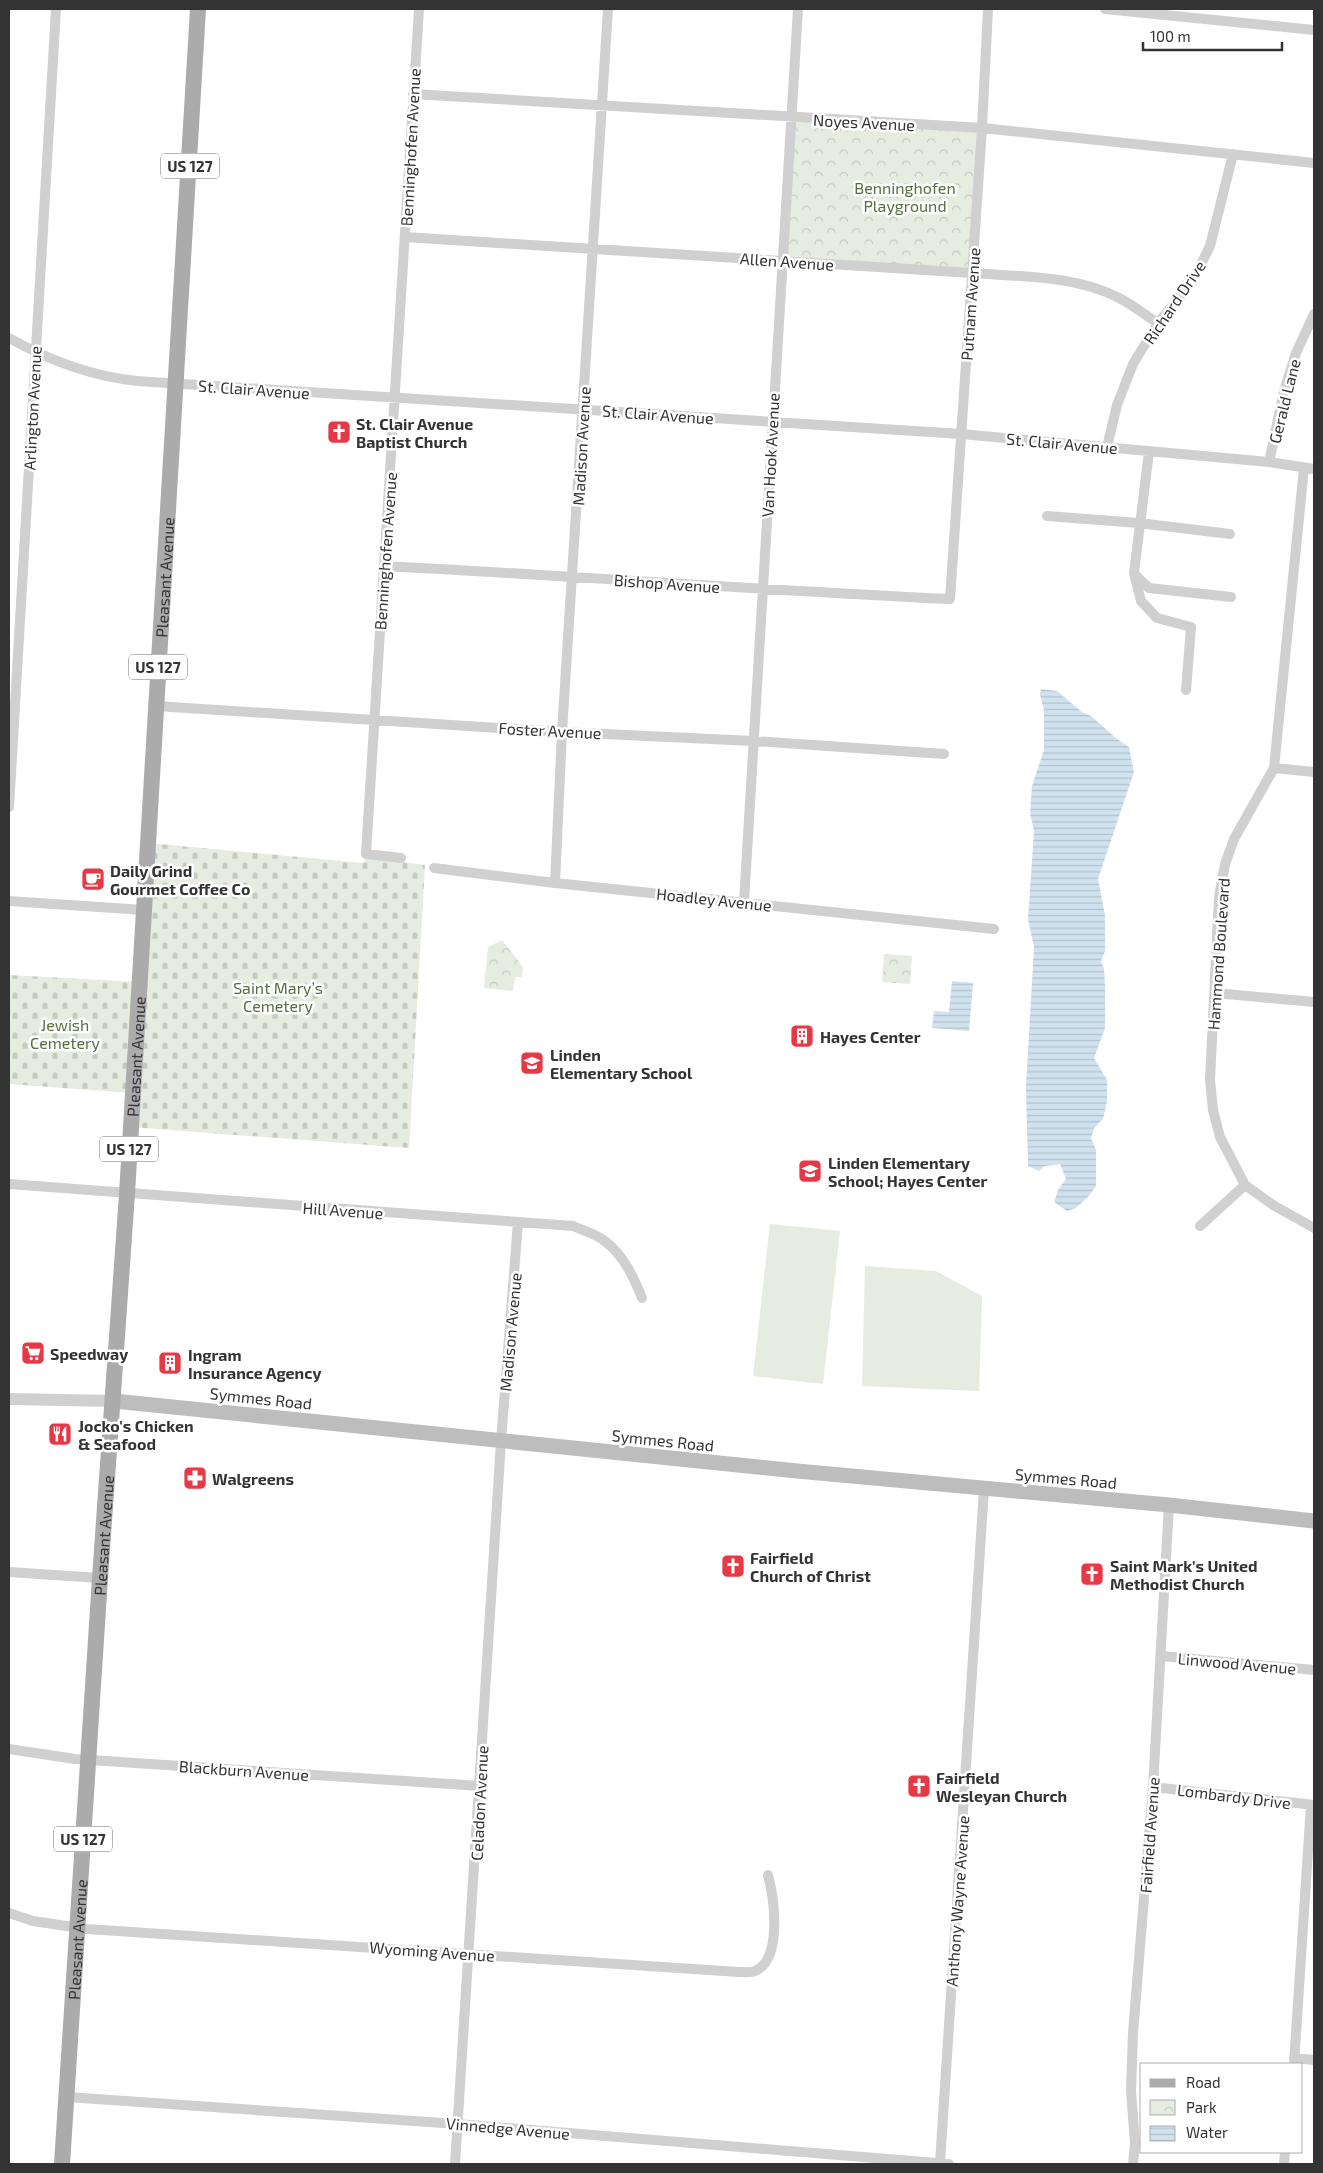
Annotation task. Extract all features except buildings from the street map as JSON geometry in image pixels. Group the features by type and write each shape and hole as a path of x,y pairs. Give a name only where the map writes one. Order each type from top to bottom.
{"main road":[{"name":"Pleasant Avenue","path":"62,2164 100,1578 114,1401 198,9"},
{"name":"Symmes Road","path":"114,1401 1314,1521"}],"street":[{"name":"Arlington Avenue","path":"9,807 56,9"},
{"name":"Benninghofen Avenue","path":"401,858 366,854 419,9"},
{"name":"Madison Avenue","path":"555,883 562,732 574,576 608,9"},
{"name":"Van Hook Avenue","path":"744,902 798,9"},
{"name":"Putnam Avenue","path":"950,599 982,128 988,9"},
{"path":"1105,9 1314,30"},
{"name":"Noyes Avenue","path":"413,94 982,128 1314,163"},
{"name":"Richard Drive","path":"1107,446 1117,405 1132,364 1158,324 1192,282 1210,246 1233,154"},
{"name":"Allen Avenue","path":"405,237 782,260 1053,280 1086,285 1119,298 1158,324"},
{"name":"Gerald Lane","path":"1270,462 1284,391 1296,353 1314,314"},
{"name":"St. Clair Avenue","path":"9,338 36,353 73,368 97,375 137,381 961,434 1107,446 1149,452 1270,462 1309,468"},
{"path":"1149,452 1134,573 1141,601 1157,618 1191,627 1186,690"},
{"name":"Hammond Boulevard","path":"1309,468 1274,768 1234,840 1225,864 1220,896 1210,1080 1213,1110 1220,1137 1245,1185 1273,1205 1314,1228"},
{"path":"1047,516 1139,523 1230,534"},
{"name":"Bishop Avenue","path":"384,566 574,576 764,590 950,599"},
{"path":"1134,573 1149,588 1231,597"},
{"name":"Foster Avenue","path":"156,706 944,754"},
{"path":"1274,768 1314,772"},
{"name":"Hoadley Avenue","path":"434,868 555,883 994,929"},
{"path":"9,901 144,910"},
{"path":"1215,993 1314,1002"},
{"name":"Hill Avenue","path":"9,1184 574,1226 605,1241 629,1269 642,1298"},
{"path":"1200,1226 1245,1185"},
{"name":"Madison Avenue","path":"501,1441 518,1222"},
{"name":"Symmes Road","path":"9,1399 114,1401"},
{"name":"Celadon Avenue","path":"455,2164 470,1954 501,1441"},
{"name":"Anthony Wayne Avenue","path":"944,2164 984,1489"},
{"name":"Fairfield Avenue","path":"1133,2164 1135,2143 1130,2091 1133,2033 1153,1786 1169,1505"},
{"path":"9,1572 100,1578"},
{"name":"Linwood Avenue","path":"1160,1656 1314,1670"},
{"name":"Blackburn Avenue","path":"9,1749 75,1759 480,1786"},
{"name":"Lombardy Drive","path":"1153,1786 1313,1805"},
{"path":"1313,1805 1294,2061 1314,2060"},
{"name":"Wyoming Avenue","path":"9,1913 33,1921 77,1928 725,1972 755,1971 765,1963 773,1944 773,1895 768,1875"},
{"name":"Vinnedge Avenue","path":"67,2097 458,2124 944,2164"}],"green space":[{"name":"Benninghofen Playground","path":"791,118 982,128 972,273 782,260"},
{"name":"Saint Mary’s Cemetery","path":"148,843 363,863 367,857 425,865 409,1148 130,1127 132,1093 9,1084 9,975 139,982"},
{"path":"502,940 523,967 522,977 515,977 513,991 484,988 488,947"},
{"path":"884,954 912,956 910,984 882,982"},
{"path":"770,1224 840,1231 823,1384 753,1376"},
{"path":"865,1266 936,1271 982,1296 979,1391 862,1386"}],"water":[{"path":"1041,689 1057,691 1129,747 1134,772 1098,879 1105,915 1105,951 1101,961 1104,969 1105,1028 1094,1058 1107,1080 1107,1101 1103,1119 1094,1128 1091,1138 1096,1150 1096,1186 1089,1196 1076,1208 1067,1211 1054,1202 1058,1190 1066,1179 1060,1164 1045,1166 1039,1171 1028,1166 1026,1086 1034,947 1028,919 1034,831 1030,813 1032,786 1044,750 1044,710 1040,695"},
{"path":"952,981 973,983 969,1031 932,1028 934,1011 949,1012"}],"place":[{"name":"St. Clair Avenue Baptist Church","path":"339,432"},
{"name":"Daily Grind Gourmet Coffee Co","path":"93,879"},
{"name":"Hayes Center","path":"802,1036"},
{"name":"Linden Elementary School","path":"532,1063"},
{"name":"Linden Elementary School; Hayes Center","path":"810,1171"},
{"name":"Speedway","path":"33,1353"},
{"name":"Ingram Insurance Agency","path":"170,1363"},
{"name":"Jocko's Chicken & Seafood","path":"60,1434"},
{"name":"Walgreens","path":"195,1478"},
{"name":"Fairfield Church of Christ","path":"733,1566"},
{"name":"Saint Mark’s United Methodist Church","path":"1092,1574"},
{"name":"Fairfield Wesleyan Church","path":"919,1786"}],"park label":[{"name":"Jewish Cemetery","path":"65,1033"}]}
